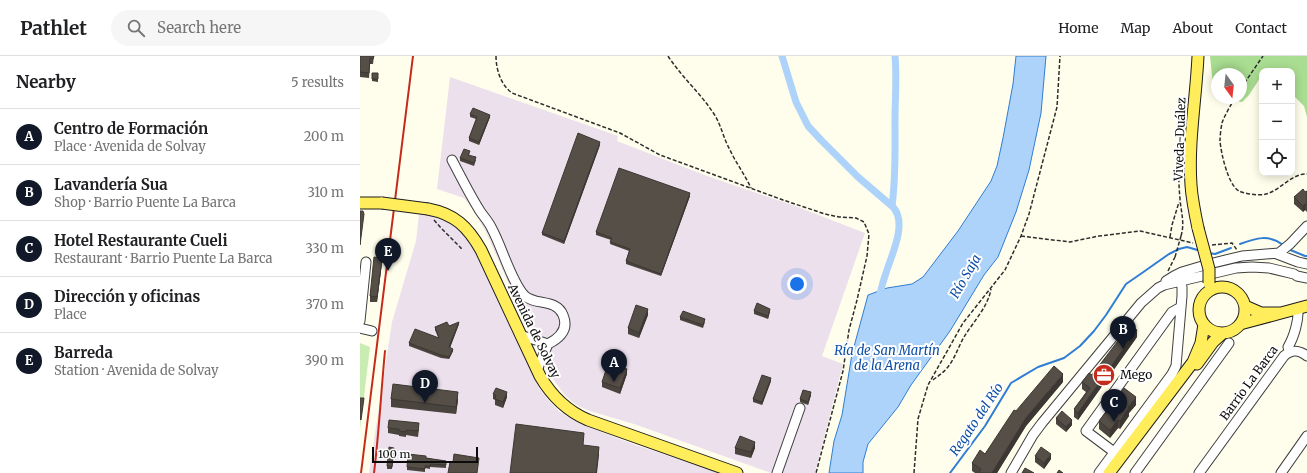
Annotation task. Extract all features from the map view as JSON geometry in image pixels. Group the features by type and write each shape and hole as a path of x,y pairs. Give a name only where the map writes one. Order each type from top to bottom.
{"main road":[{"name":"Viveda-Duález","path":"1198,56 1190,166 1198,228 1215,285"},
{"path":"360,196 378,203"},
{"path":"360,203 378,203"},
{"name":"Avenida de Solvay","path":"378,203 428,209 453,217 460,222 471,234 484,258 546,386 564,405 578,415 737,473"},
{"path":"1215,285 1231,289 1238,293 1245,306 1245,314 1240,324 1230,331 1223,333 1209,329 1204,324 1199,310 1204,296 1215,285"},
{"path":"1245,306 1261,313 1281,313"},
{"path":"1240,324 1303,307"},
{"path":"1109,473 1118,454 1193,362 1200,343 1204,324"},
{"path":"1118,473 1213,342 1223,333"},
{"path":"1113,473 1122,459 1118,454"}],"street":[{"path":"452,160 481,213 492,229 521,292 530,300 555,306 563,315 564,326 561,335 548,344 537,370"},
{"path":"1011,473 1033,435 1048,415 1141,303 1165,282 1182,272 1209,264 1284,249 1307,226"},
{"path":"1284,249 1298,262 1307,264"},
{"path":"360,321 366,262"},
{"path":"1165,282 1244,267 1260,267 1307,278"},
{"path":"1294,274 1297,272 1307,275"},
{"path":"1100,473 1118,454 1176,366 1182,290 1180,280"},
{"path":"1118,454 1086,431 1172,312 1181,307"},
{"name":"Barrio La Barca","path":"1199,473 1289,351 1288,347 1297,318 1303,307"},
{"path":"360,328 372,331"},
{"path":"520,335 548,344"},
{"path":"1135,473 1229,343"},
{"path":"1289,351 1295,350 1307,356"},
{"path":"777,473 800,408"},
{"path":"1281,473 1307,436"}],"path":[{"path":"496,56 501,81 505,88 512,93 620,133 660,155 825,214 856,218 864,222 869,234 867,256 849,330 843,371 816,473"},
{"path":"668,56 678,71 714,113 729,150 751,188"},
{"path":"914,473 918,419 928,385 963,323 1005,270 1021,236 1029,214 1057,108 1060,56"},
{"path":"1247,79 1263,56"},
{"path":"1231,104 1222,122 1220,139 1223,158 1232,184 1239,191 1252,194 1265,194 1278,189 1291,179 1307,174"},
{"path":"1165,282 1167,272 1175,258 1183,229 1180,201 1172,225 1170,238"},
{"path":"428,209 435,222 462,248 461,250"},
{"path":"1021,236 1070,242 1099,236 1140,231 1194,243"},
{"path":"1208,244 1232,243 1240,257"},
{"path":"931,381 948,367 964,337 987,301 992,287"}],"shaded area":[{"path":"450,77 618,136 617,141 707,176 798,207 865,233 822,356 843,364 815,473 771,473 634,424 580,407 563,393 546,369 487,234 472,208 464,198 437,189"},
{"path":"419,214 426,214 447,222 458,228 468,238 539,388 560,412 583,425 630,443 719,473 369,473 392,322 416,241"}],"green space":[{"path":"1210,56 1307,56 1307,117 1304,106 1295,97 1295,68 1259,68 1259,80 1247,97 1247,68 1211,68"},
{"path":"360,343 370,347 360,429"}],"water":[{"path":"1016,56 1046,56 1041,113 1029,170 1016,212 998,257 984,275 950,331 911,385 898,407 868,444 863,462 863,473 829,473 834,441 842,415 852,354 868,295 887,288 912,284 923,277 958,231 991,181 997,166 1003,138 1013,84"}],"building":[{"path":"360,56 374,56 373,59 370,58 369,73 360,72"},
{"path":"372,73 378,73 378,79 372,79"},
{"path":"473,108 490,115 479,142 469,138 477,117 470,114"},
{"path":"578,133 600,142 564,241 542,233"},
{"path":"464,149 470,151 468,155 476,157 474,163 460,158"},
{"path":"619,168 690,193 661,274 626,261 630,249 610,242 612,238 596,232"},
{"path":"1303,189 1305,192 1307,191 1307,205 1305,204 1303,206 1294,197"},
{"path":"360,211 363,211 364,214 360,245"},
{"path":"374,257 382,258 377,297 370,296"},
{"path":"757,303 770,309 768,316 754,311"},
{"path":"636,305 648,309 639,333 628,328"},
{"path":"683,311 705,319 703,325 680,317"},
{"path":"447,322 449,326 459,322 449,347 453,349 449,357 409,343 415,329 439,338 435,327"},
{"path":"1130,325 1137,330 1078,413 1074,409 1090,388 1082,382 1089,373 1092,375"},
{"path":"611,363 627,369 620,388 602,382 606,370 608,371"},
{"path":"1054,366 1063,374 1026,418 992,473 979,473 981,469 972,463 980,450 985,454 1014,410 1016,411"},
{"path":"762,375 771,378 762,402 753,399"},
{"path":"393,384 458,392 456,407 391,399"},
{"path":"496,388 507,392 503,402 495,399 496,395 493,394"},
{"path":"1124,388 1136,397 1120,421 1118,420 1110,430 1099,421"},
{"path":"803,390 811,392 808,402 800,399"},
{"path":"360,398 364,398 361,420 360,419"},
{"path":"1062,411 1072,420 1066,427 1056,418"},
{"path":"389,420 419,423 418,431 406,430 406,432 399,431 399,429 388,428"},
{"path":"516,424 584,433 583,445 599,447 596,473 510,473"},
{"path":"740,436 755,442 751,452 735,448"},
{"path":"389,447 394,448 392,467 387,466"},
{"path":"1041,447 1051,454 1044,463 1035,456"},
{"path":"408,454 426,456 426,458 446,461 446,465 430,464 430,466 425,466 425,469 407,467"},
{"path":"454,454 479,458 477,473 448,473 450,462 453,462"},
{"path":"1025,468 1034,473 1022,473"}],"waterway":[{"path":"782,56 796,102 808,126 858,177 893,207 897,214 899,222 897,240 879,298"},
{"path":"892,206 895,163 895,56"},
{"name":"Regato del Río","path":"1240,244 1252,240 1267,238 1273,239 1283,245"},
{"name":"Regato del Río","path":"950,473 985,426 1011,383 1038,367 1064,358 1080,346 1106,315 1126,284 1169,254 1187,247 1201,251"},
{"name":"Regato del Río","path":"1209,253 1215,254 1231,248"},
{"name":"Regato del Río","path":"1288,249 1307,256"}],"railway":[{"path":"361,473 413,56"},
{"path":"374,473 385,351"}],"place":[{"name":"Barreda","path":"388,271"},
{"name":"Lavandería Sua","path":"1123,349"},
{"name":"Mego","path":"1104,375"},
{"name":"Centro de Formación","path":"614,382"},
{"name":"Dirección y oficinas","path":"425,403"},
{"name":"Hotel Restaurante Cueli","path":"1114,422"}],"water label":[{"name":"Río Saja","path":"965,276"},
{"name":"Ría de San Martín de la Arena","path":"887,358"}]}
